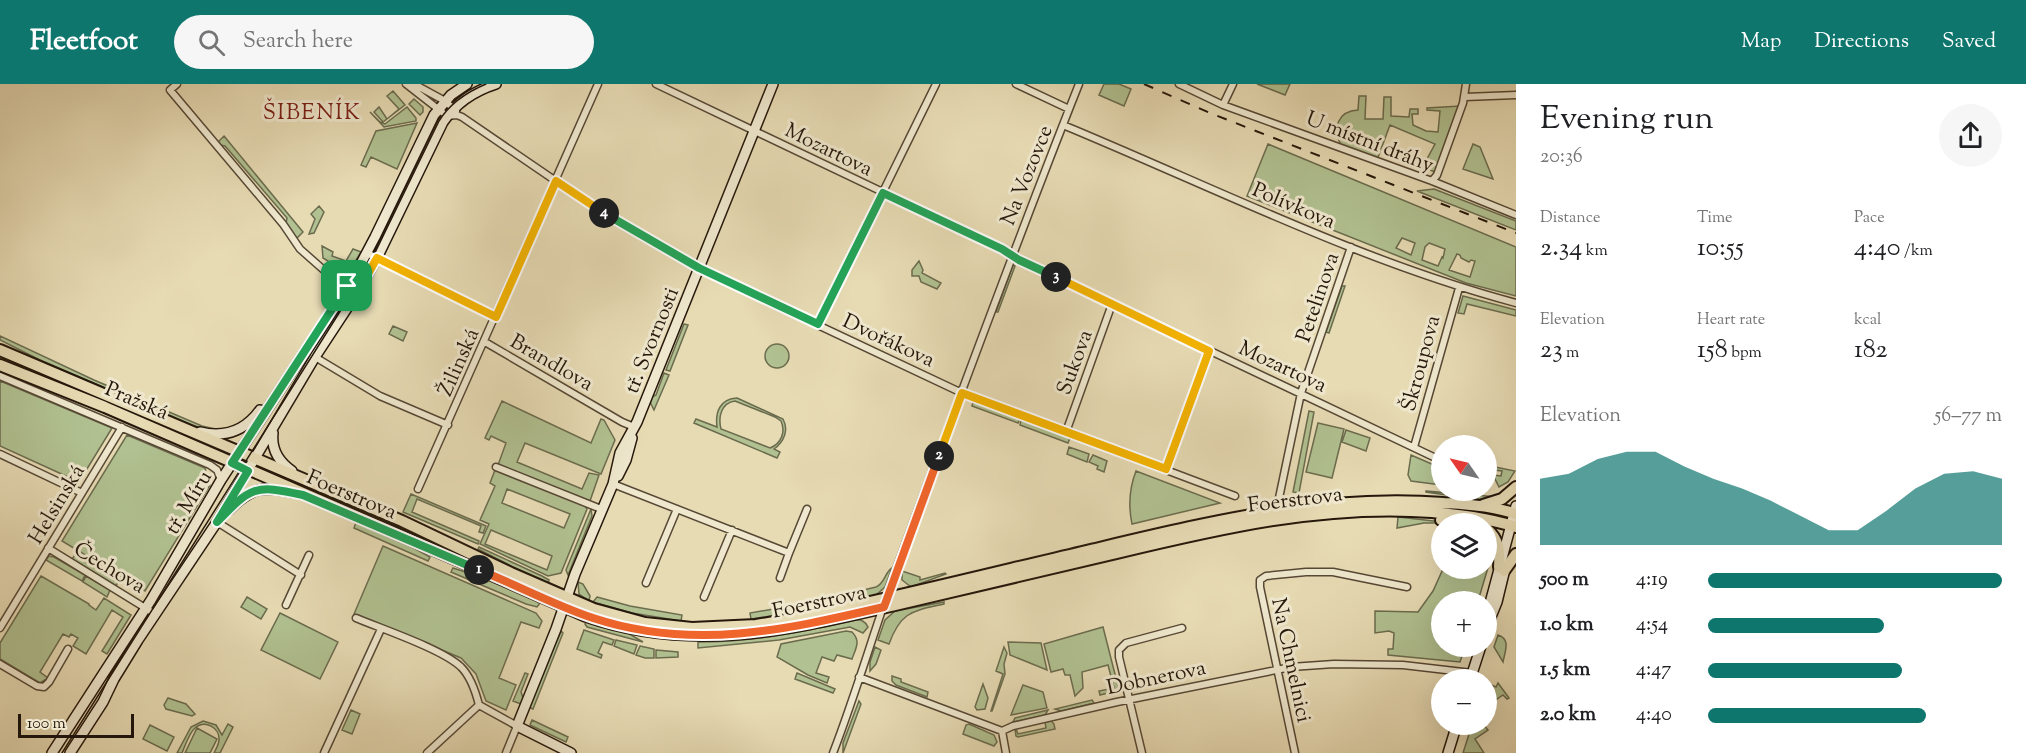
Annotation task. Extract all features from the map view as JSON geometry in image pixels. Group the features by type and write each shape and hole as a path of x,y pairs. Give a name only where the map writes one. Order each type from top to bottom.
{"main road":[{"name":"tř. Míru","path":"70,753 155,614 253,473 247,455 301,355 367,253 438,109 455,87 467,84"},
{"path":"453,113 474,93 496,84"},
{"name":"tř. Svornosti","path":"517,726 601,509 613,484 620,453 634,427 773,84"},
{"name":"tř. Míru","path":"52,753 146,608 232,463 247,455 276,423 377,258 437,132 453,113"},
{"name":"Pražská","path":"0,348 247,455"},
{"path":"186,428 216,434 234,432 245,427 260,411 283,375 301,355"},
{"name":"Pražská","path":"0,365 105,407 253,473"},
{"path":"276,423 272,441 277,457 289,469 315,485"},
{"name":"Foerstrova","path":"247,455 402,521 565,602"},
{"name":"Foerstrova","path":"253,473 565,602 645,623 705,628 775,622 886,602 1226,528 1326,513 1413,511 1472,516 1515,526"},
{"path":"1480,506 1502,499 1516,487"},
{"path":"217,522 242,497 258,489 275,489 303,495"},
{"name":"Foerstrova","path":"886,602 1217,520 1303,507 1363,501 1414,501 1515,511"},
{"path":"1413,511 1431,517"},
{"path":"1495,591 1515,526 1515,511"},
{"path":"1497,542 1502,569 1497,596"},
{"path":"1502,569 1516,554"},
{"path":"517,726 571,753"},
{"path":"1448,753 1454,735"}],"street":[{"path":"177,84 170,90 283,224 300,249 326,272 357,293"},
{"path":"406,84 438,109 453,113"},
{"path":"414,84 445,101 453,113"},
{"name":"Žilinská","path":"418,489 598,84"},
{"name":"Mozartova","path":"656,84 1431,456"},
{"path":"818,324 936,84"},
{"path":"1016,84 1070,109"},
{"name":"Na Vozovce","path":"833,753 1008,264 1079,84"},
{"name":"U místní dráhy","path":"1179,84 1223,105 1432,181 1516,215"},
{"path":"1223,105 1233,84"},
{"path":"1432,181 1437,175 1464,100 1466,84"},
{"path":"1464,100 1516,95"},
{"name":"Dvořákova","path":"453,113 624,226 699,268 962,393 1235,496"},
{"name":"Polívkova","path":"1062,127 1351,247 1459,288 1516,303"},
{"name":"Petelinova","path":"1279,498 1301,393 1351,247"},
{"path":"367,253 496,317"},
{"name":"Škroupova","path":"1414,447 1459,288"},
{"name":"Sukova","path":"1066,432 1112,304"},
{"name":"Brandlova","path":"485,342 634,427"},
{"path":"1166,469 1209,351"},
{"path":"315,357 380,396 448,425"},
{"name":"Pražská","path":"0,376 212,466 217,470 221,480"},
{"name":"Helsinská","path":"0,628 122,427"},
{"path":"0,454 82,493"},
{"path":"496,467 601,509"},
{"path":"613,484 789,553"},
{"path":"646,584 677,509"},
{"path":"780,578 807,509"},
{"path":"217,522 300,575"},
{"path":"704,597 732,530"},
{"name":"Čechova","path":"48,548 155,614"},
{"path":"286,605 309,555"},
{"name":"Na Chmelnici","path":"1294,753 1259,585 1263,577 1290,573 1326,572 1407,587"},
{"path":"356,618 432,650 459,666 466,674 479,705 517,726"},
{"path":"1142,753 1119,657 1121,648 1126,643 1182,628"},
{"path":"324,753 381,629"},
{"path":"0,664 37,686 44,687 68,649"},
{"name":"Dobnerova","path":"1002,731 1013,726 1128,700 1277,669 1356,664 1401,665 1431,670"},
{"path":"859,678 1002,731 1006,753"},
{"path":"427,753 479,705"},
{"name":"tř. Svornosti","path":"506,753 517,726"}],"green space":[{"path":"1104,84 1119,84 1131,89 1124,106 1099,95"},
{"path":"1257,84 1290,84 1285,95"},
{"path":"393,91 405,105 388,118 399,109 387,96"},
{"path":"1359,96 1366,96 1365,119 1383,119 1384,97 1391,97 1391,116 1409,117 1410,109 1418,109 1418,114 1412,114 1413,125 1426,131 1438,132 1440,111 1427,110 1427,108 1460,106 1435,172 1430,170 1433,161 1430,160 1425,171 1421,170 1435,144 1390,125 1377,160 1341,145 1337,127 1341,117 1358,110"},
{"path":"414,99 423,107 420,115 409,104"},
{"path":"379,107 387,119 383,122 374,112"},
{"path":"407,107 416,121 384,127 370,112 385,124"},
{"path":"417,123 397,169 371,157 366,167 361,165 376,131"},
{"path":"224,136 303,232 296,239 286,223 287,218 225,146 220,145 218,142"},
{"path":"1268,144 1516,247 1516,296 1466,283 1247,196","holes":["1402,238 1415,243 1411,255 1396,248","1429,243 1445,249 1438,266 1422,260 1425,247","1457,254 1469,262 1475,261 1470,277 1449,270"]},
{"path":"1473,144 1480,147 1493,179 1463,169"},
{"path":"1434,189 1516,221 1516,230 1417,191"},
{"path":"319,206 324,212 314,233 309,234 315,219 311,214"},
{"path":"322,246 333,252 332,256 346,261 353,249 361,252 350,270 345,272 323,258"},
{"path":"919,261 922,273 941,283 937,289 921,282 919,276 912,276 912,270"},
{"path":"1013,265 1015,266 998,312 996,312"},
{"path":"1342,286 1345,286 1329,333 1326,332"},
{"path":"1463,296 1516,310 1516,316 1467,304 1464,314 1458,313"},
{"path":"684,324 688,325 670,371 666,370"},
{"path":"393,326 407,332 403,341 389,334"},
{"path":"0,336 94,380 202,426 215,429 230,428 223,431 193,426 40,360 0,340"},
{"path":"777,344 782,345 788,351 788,361 782,367 777,368 772,367 766,361 765,356 766,351 772,345"},
{"path":"0,354 225,450 224,452 94,396 0,360"},
{"path":"664,373 669,375 654,410 650,402 656,395"},
{"path":"0,381 112,428 79,482 0,446"},
{"path":"737,398 783,419 786,427 784,436 774,449 780,452 777,458 694,423 696,419 717,427 720,407 731,399","holes":["735,401 781,421 783,433 780,441 770,448 721,429 720,424 722,411 726,405"]},
{"path":"502,401 591,443 601,419 604,420 615,440 601,474 525,443 517,462 582,489 589,473 599,475 590,501 498,465 506,443 491,436 489,440 485,438"},
{"path":"973,402 1020,419 1018,423 972,406"},
{"path":"1309,411 1314,412 1299,493 1293,492"},
{"path":"1021,420 1070,438 1068,443 1020,425"},
{"path":"1318,423 1344,429 1332,478 1306,472"},
{"path":"1346,430 1370,438 1366,451 1342,442"},
{"path":"127,435 205,468 206,472 201,473 204,483 209,482 210,485 145,591 62,541"},
{"path":"1069,447 1089,454 1087,462 1067,454"},
{"path":"1093,455 1107,461 1104,472 1089,462"},
{"path":"1411,455 1431,464 1431,484 1411,481 1408,475"},
{"path":"1497,467 1515,471 1508,482 1499,487 1497,476 1501,476 1502,471 1497,470"},
{"path":"262,470 405,527 483,565 261,472"},
{"path":"495,470 585,506 587,509 561,573 548,576 480,544 489,524 480,520 495,486 490,483","holes":["507,489 570,514 564,528 502,503","491,530 552,556 547,570 485,544"]},
{"path":"1136,471 1220,503 1132,524 1130,497"},
{"path":"411,494 486,526 483,533 479,532 481,526 417,499 412,512 479,541 478,544 403,512"},
{"path":"591,509 592,516 568,575 566,570"},
{"path":"1398,517 1431,521 1431,523 1397,528"},
{"path":"356,522 403,542 430,557 428,561 354,528"},
{"path":"383,546 536,613 542,621 539,628 521,622 499,678 516,685 506,710 486,701 476,674 461,658 354,614"},
{"path":"479,547 542,576 549,580 548,585 478,549"},
{"path":"75,555 118,582 116,586 72,559"},
{"path":"49,556 85,575 82,581 46,560"},
{"path":"453,568 496,582 540,603 537,607 526,604 451,572"},
{"path":"892,568 885,587 876,595 798,612 751,619 750,613 814,602 876,587"},
{"path":"902,571 920,577 920,580 946,574 911,587 902,580"},
{"path":"41,576 96,610 104,598 131,615 107,654 102,651 123,617 112,610 86,654 73,646 78,638 71,634 69,637 63,634 40,672 48,678 40,683 0,659 0,643"},
{"path":"86,576 110,590 107,597 83,582"},
{"path":"1438,579 1485,579 1481,591 1433,591"},
{"path":"578,582 583,584 590,596 589,601 579,594"},
{"path":"1431,594 1431,657 1462,657 1460,662 1388,655 1388,649 1393,649 1394,633 1389,631 1375,633 1375,611 1418,612"},
{"path":"247,597 267,609 261,619 241,607"},
{"path":"597,597 630,606 682,615 681,621 632,613 593,602"},
{"path":"944,602 944,604 909,614 898,625 889,644 878,640 885,620 895,611"},
{"path":"280,613 338,642 320,679 261,650"},
{"path":"586,620 626,632 643,642 587,627"},
{"path":"861,620 867,625 863,633 850,627 779,640 698,648 698,642 777,636"},
{"path":"1103,627 1119,690 1100,695 1099,691 1114,688 1108,665 1082,672 1083,688 1075,696 1070,675 1065,675 1063,669 1051,672 1044,644"},
{"path":"584,630 614,640 612,645 603,642 598,653 602,655 601,658 577,649"},
{"path":"561,631 563,633 533,709 528,707"},
{"path":"846,631 852,632 856,638 855,651 852,659 837,655 834,661 822,657 816,673 829,677 827,683 777,657 781,644"},
{"path":"1498,635 1506,642 1503,662 1497,652"},
{"path":"616,640 637,645 634,654 614,646"},
{"path":"1008,642 1041,643 1047,670 1010,655"},
{"path":"640,646 654,649 654,658 636,655"},
{"path":"875,647 881,650 876,664 870,671 870,662"},
{"path":"1004,647 1007,653 1004,664 1005,674 991,711 1003,674 996,671"},
{"path":"656,650 678,652 678,657 656,658"},
{"path":"525,673 528,674 521,692 523,698 521,704 513,701"},
{"path":"797,673 835,689 833,693 795,679"},
{"path":"892,676 901,679 901,682 928,692 927,697 896,685 892,681"},
{"path":"1498,683 1509,698 1503,695 1497,699"},
{"path":"983,684 988,698 985,709 977,710 975,707"},
{"path":"1023,685 1043,692 1047,708 1011,715"},
{"path":"168,698 186,704 195,714 192,716 166,709 164,705"},
{"path":"1092,700 1094,703 1061,711 1055,709"},
{"path":"859,701 861,704 843,753 843,743"},
{"path":"351,710 360,714 352,734 342,730"},
{"path":"1048,710 1045,715 1013,722 1015,718"},
{"path":"532,720 568,737 566,742 530,725"},
{"path":"203,721 216,725 222,735 228,724 233,727 220,753 214,753 219,742 217,732 211,726 203,724 193,730 182,753 177,753 191,727"},
{"path":"1051,721 1055,729 1016,736 1015,729 1018,734 1046,728 1045,722"},
{"path":"969,724 994,735 997,742 994,746 963,734 966,725"},
{"path":"150,725 174,737 167,751 143,739"},
{"path":"197,728 217,739 210,753 185,753"},
{"path":"1469,735 1481,735 1475,739 1484,753 1463,753"}],"tram line":[{"path":"62,753 368,267 439,121 460,99 486,84"}],"railway":[{"path":"1144,84 1210,113 1516,233"}],"district":[{"name":"ŠIBENÍK","path":"312,111"}],"route":[{"path":"556,181 624,226 699,268 818,324 883,193 1209,351 1166,469 962,393 884,607 820,622 756,633 725,636 674,635 633,629 586,616 303,495 275,489 258,489 242,497 217,522 248,471 232,463 347,286 357,293 377,258 496,317 556,181"}]}
